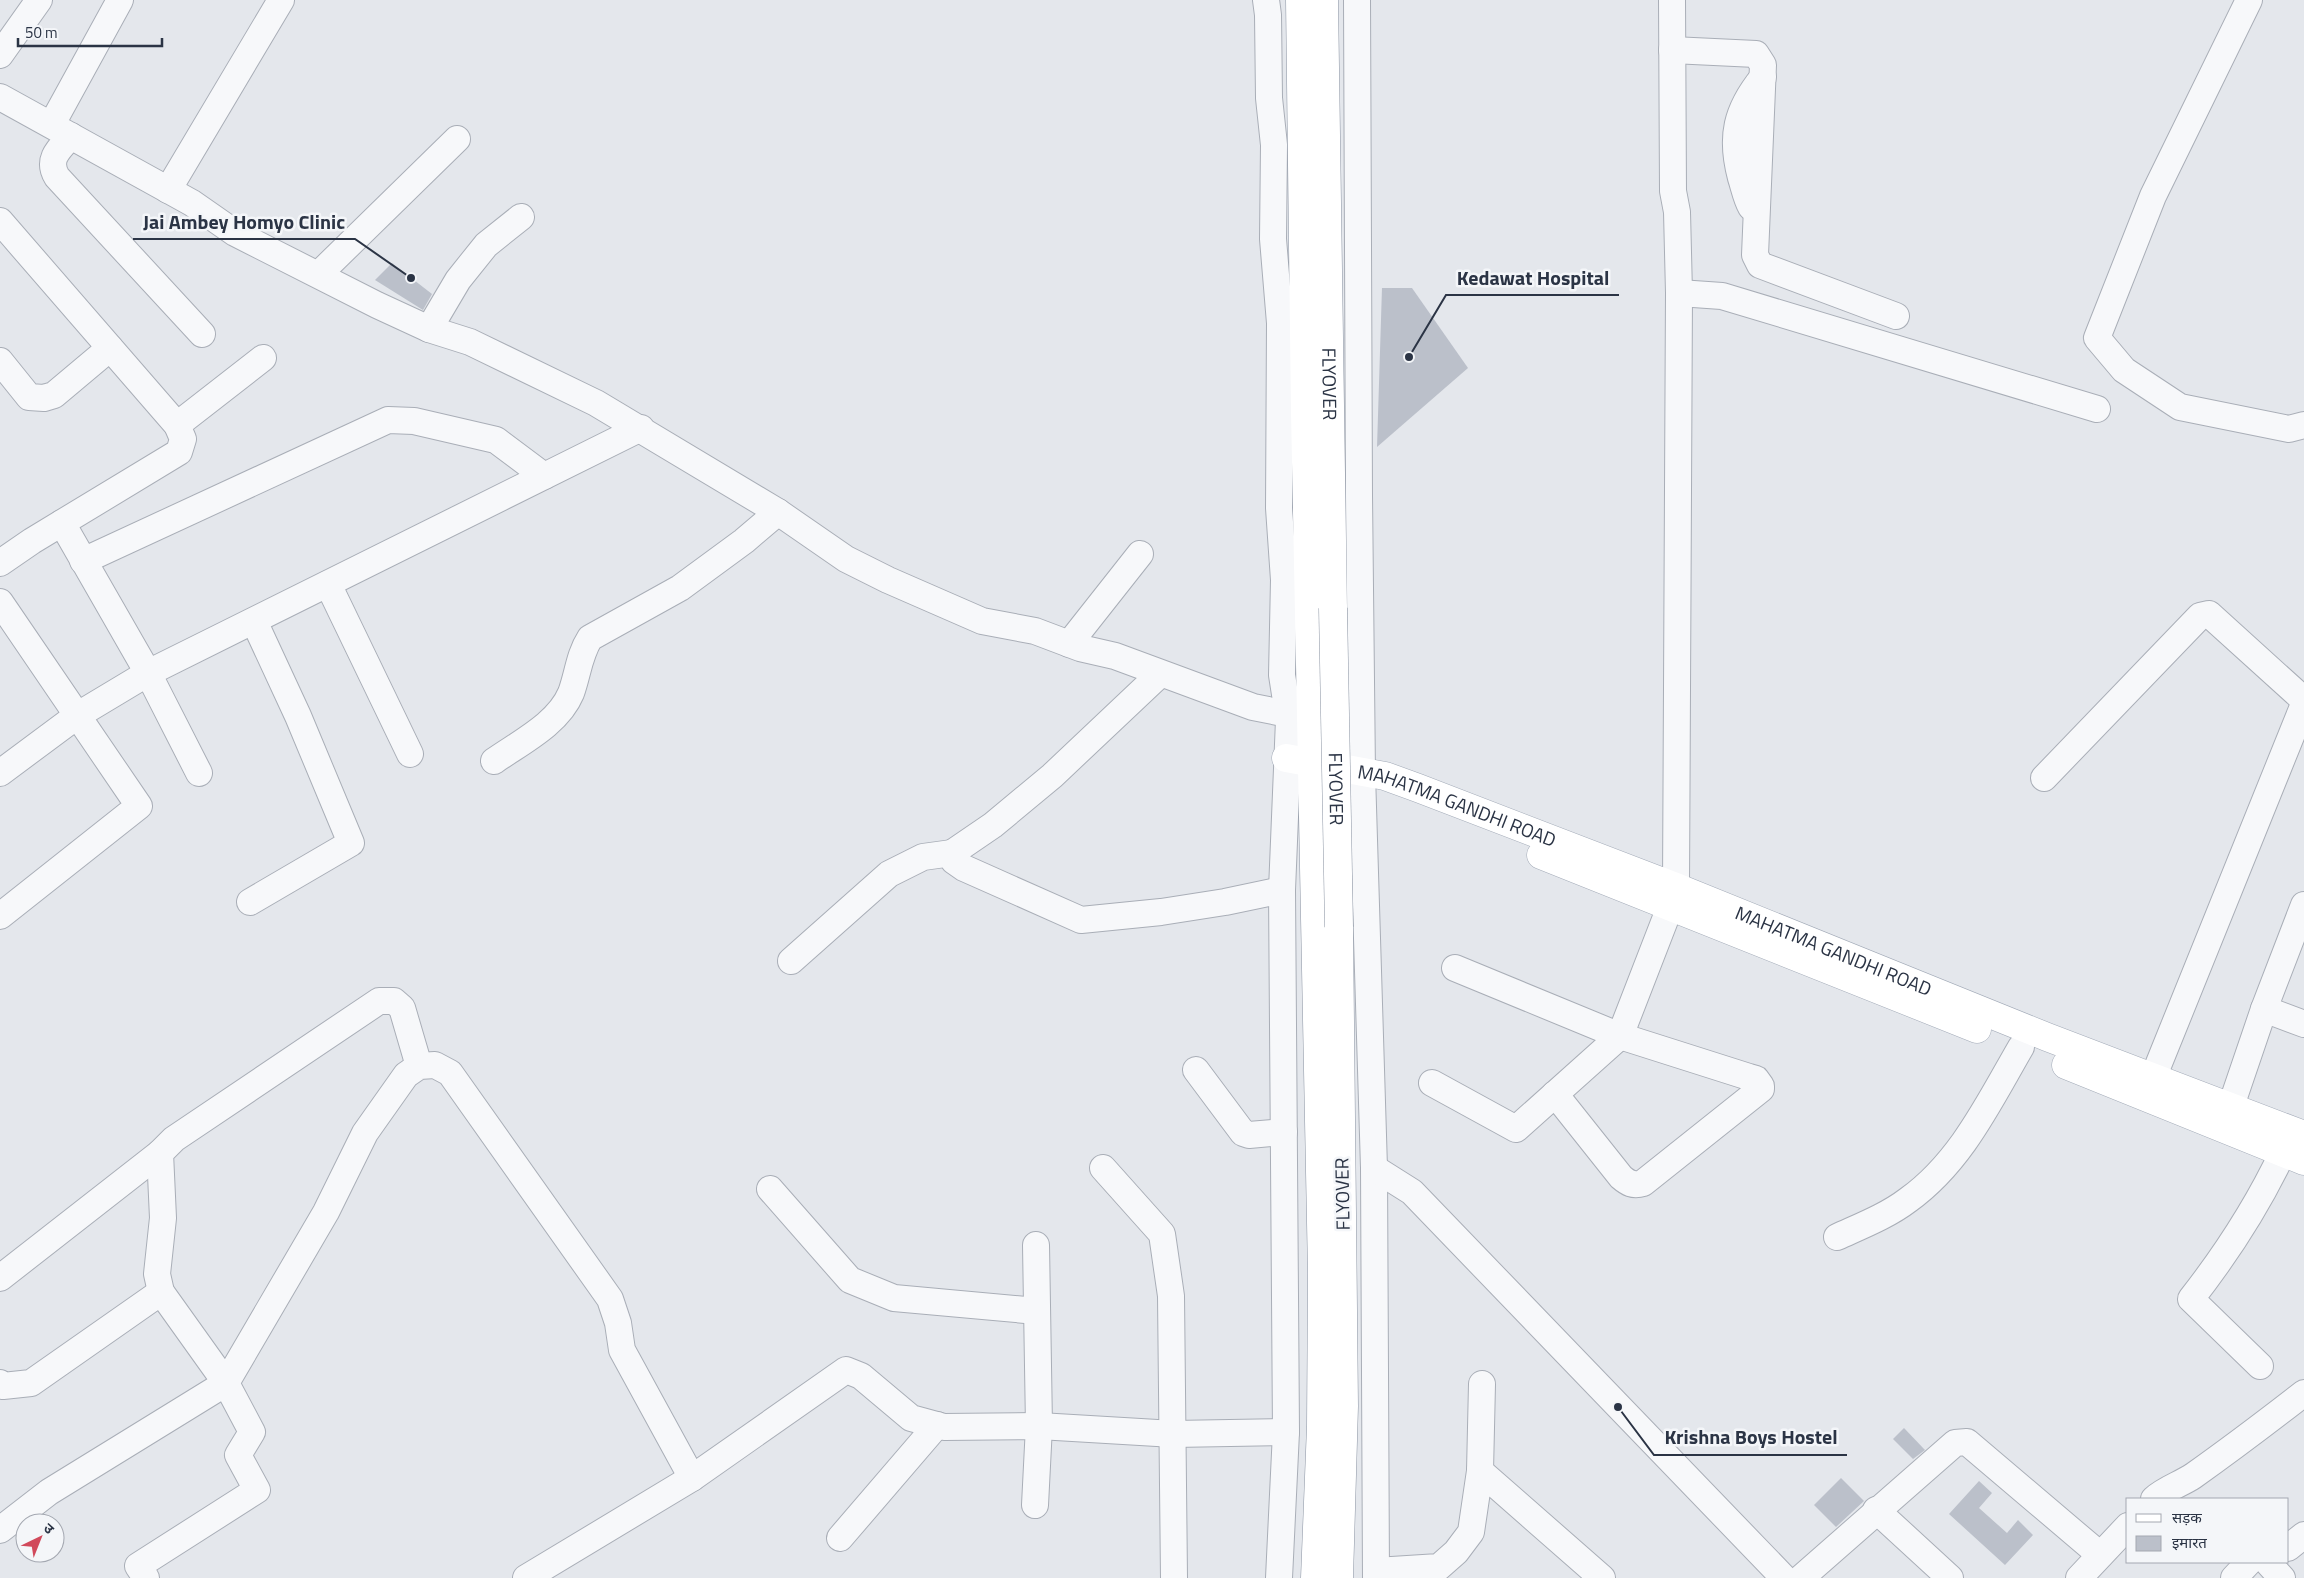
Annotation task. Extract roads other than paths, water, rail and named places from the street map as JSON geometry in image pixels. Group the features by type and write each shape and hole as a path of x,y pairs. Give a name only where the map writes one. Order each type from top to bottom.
{"main road":[{"path":"1300,0 1299,760 1322,1273 1321,1426 1315,1578"},
{"name":"FLYOVER","path":"1324,0 1339,927 1344,1406 1339,1578"},
{"name":"MAHATMA GANDHI ROAD","path":"1299,760 1362,774 1385,776 1418,788 2020,1047 2150,1087 2231,1106 2304,1135"},
{"name":"MAHATMA GANDHI ROAD","path":"1673,897 2047,1037 2293,1156"}],"street":[{"path":"0,55 39,0"},
{"path":"120,0 61,130 53,158 52,170 56,177 202,334"},
{"path":"168,190 281,0"},
{"path":"1266,0 1268,16 1269,98 1274,145 1273,238 1280,323 1279,508 1284,580 1282,675 1288,714 1299,760 1282,890 1286,1432 1278,1578"},
{"path":"1357,0 1362,774 1374,1168 1376,1574 1445,1572 1456,1552 1471,1532 1480,1472 1482,1384"},
{"path":"1432,1083 1516,1129 1620,1036 1673,897 1679,293 1677,212 1672,191 1672,0"},
{"path":"2249,0 2153,196 2097,338 2124,370 2180,407 2289,429 2304,425"},
{"path":"1672,50 1756,54 1763,64 1755,255 1760,265 1896,316"},
{"path":"5,108 61,130 192,203 235,233 319,274 376,305 429,330 478,346 596,403 641,428 687,458 778,512 846,559 888,580 982,621 1035,631 1068,644 1115,656 1253,707 1288,714"},
{"path":"319,274 457,139"},
{"path":"429,330 458,280 486,245 521,217"},
{"path":"0,221 177,425 183,439 179,452 0,563"},
{"path":"1679,293 1722,296 2098,409"},
{"path":"0,361 29,397 44,398 54,395 110,348"},
{"path":"177,425 263,358"},
{"path":"83,561 388,420 414,421 496,440 544,476"},
{"path":"0,773 78,715 148,674 641,428"},
{"path":"494,761 554,718 558,713 570,694 582,650 590,638 680,588 744,541 778,512"},
{"path":"62,523 148,674 199,773"},
{"path":"1068,644 1140,554"},
{"path":"328,584 410,754"},
{"path":"0,916 139,806 1,605"},
{"path":"2044,778 2200,616 2209,614 2304,700"},
{"path":"250,902 350,843 298,716 254,621"},
{"path":"792,961 889,874 923,857 952,854 993,825 1044,782 1160,674"},
{"path":"2150,1087 2304,704"},
{"path":"952,854 954,861 964,868 1081,920 1161,912 1225,902 1282,890"},
{"path":"2231,1106 2264,1009 2304,905"},
{"path":"1455,968 1620,1036 1756,1079 1761,1086 1761,1089 1643,1184 1636,1186 1628,1183 1621,1177 1554,1094"},
{"path":"0,1278 160,1153 174,1139 379,1000 394,1001 402,1008 419,1066"},
{"path":"2264,1009 2304,1024"},
{"path":"1837,1238 1893,1210 1920,1190 1939,1172 1970,1134 2020,1047"},
{"path":"0,1530 49,1492 226,1383 326,1212 365,1133 406,1075 419,1066 435,1064 450,1073 610,1299 618,1323 622,1350 692,1478"},
{"path":"1196,1070 1243,1132 1250,1135 1284,1132"},
{"path":"146,1578 138,1566 257,1490 238,1455 252,1432 226,1383 161,1292 157,1274 163,1218 160,1153"},
{"path":"2260,1366 2191,1299 2218,1264 2264,1191 2293,1156"},
{"path":"1103,1168 1162,1234 1171,1296 1174,1434 1174,1578"},
{"path":"1374,1168 1412,1192 1784,1578"},
{"path":"770,1189 850,1280 894,1298 1037,1311"},
{"path":"1035,1505 1038,1426 1036,1245"},
{"path":"0,1383 3,1386 31,1383 161,1292"},
{"path":"540,1575 692,1478 846,1370 861,1376 879,1394 911,1418 944,1427 1038,1426 1174,1434 1286,1432"},
{"path":"2155,1498 2159,1494 2188,1492 2247,1438 2304,1393"},
{"path":"840,1538 937,1425"},
{"path":"1801,1578 1876,1510 1955,1443 1967,1442 2099,1554"},
{"path":"1480,1472 1602,1578"},
{"path":"1876,1510 1950,1578"},
{"path":"2079,1578 2099,1554 2126,1528"},
{"path":"2289,1547 2304,1535"},
{"path":"2234,1578 2270,1563"}],"place":[{"name":"Jai Ambey Homyo Clinic","path":"411,278"},
{"name":"Kedawat Hospital","path":"1409,357"},
{"name":"Krishna Boys Hostel","path":"1618,1407"}]}
